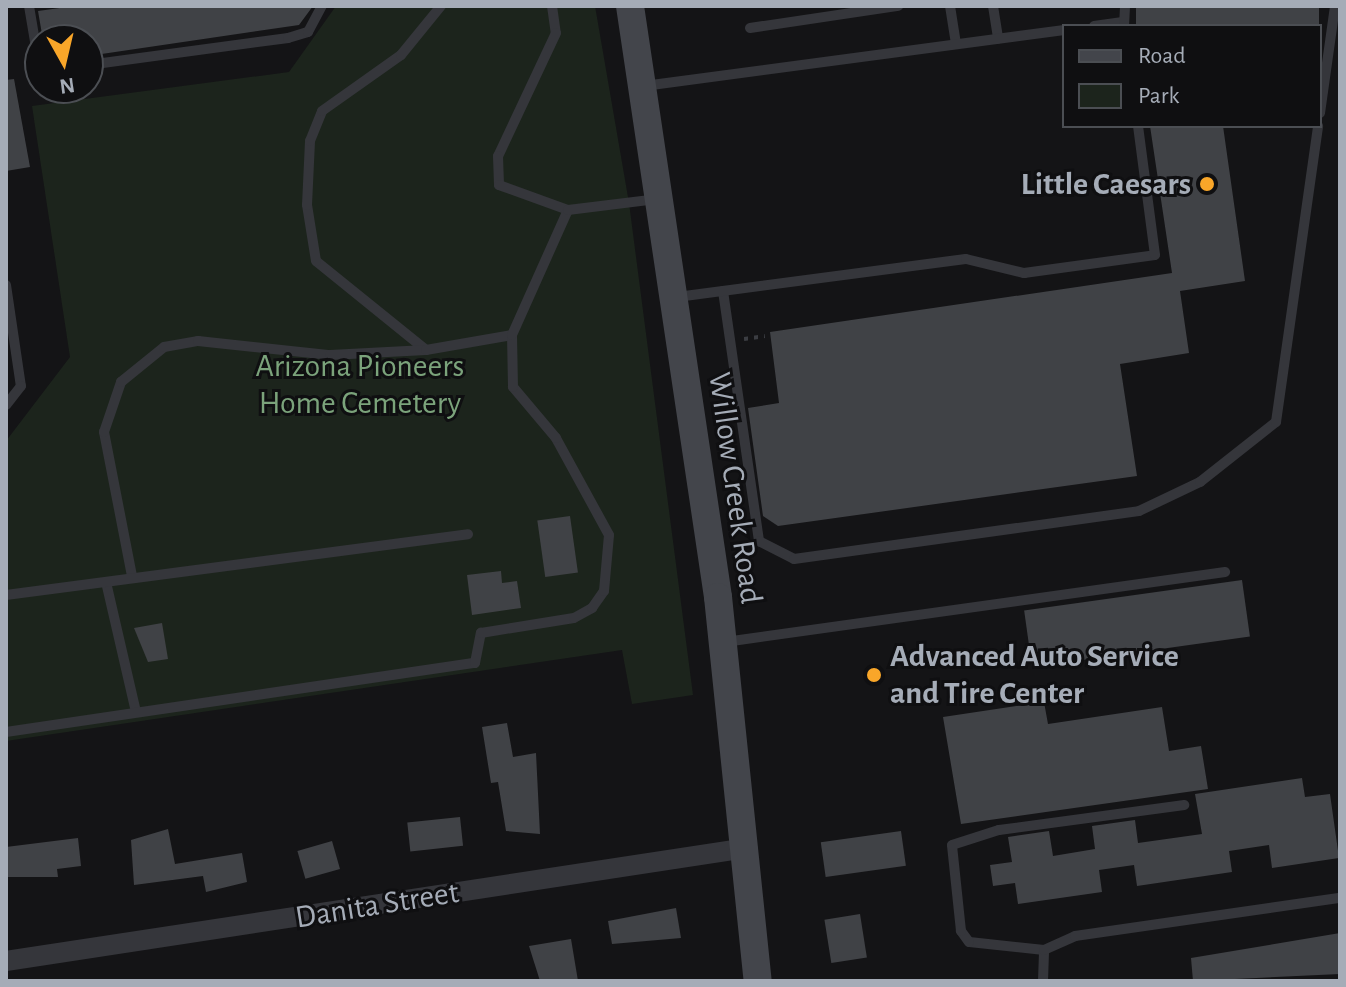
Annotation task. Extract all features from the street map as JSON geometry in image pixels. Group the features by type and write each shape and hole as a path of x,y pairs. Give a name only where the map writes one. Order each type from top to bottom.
{"main road":[{"name":"Willow Creek Road","path":"630,6 723,642 747,848 758,981"}],"street":[{"name":"Danita Street","path":"6,961 747,848"}],"lane":[{"path":"104,63 288,38 308,32 322,6"},
{"path":"426,350 316,261 309,167 322,111 401,55 441,6"},
{"path":"552,6 556,33 498,156 499,185 568,210 658,199"},
{"path":"750,28 898,6"},
{"path":"950,6 956,44"},
{"path":"993,6 998,39"},
{"path":"1124,24 1125,6"},
{"path":"1322,99 1335,6"},
{"path":"642,86 1062,30"},
{"path":"673,298 966,259 1024,273 1155,255 1138,128"},
{"path":"723,291 759,541 794,559 1139,511 1200,482 1276,422 1318,128"},
{"path":"6,732 475,663 481,633 574,618 592,608 607,579 609,535 556,438 513,387 512,335 568,210"},
{"path":"6,285 21,386 6,405"},
{"path":"132,576 104,432 121,382 141,362 164,347 198,341 330,355 426,350 512,335"},
{"path":"6,595 468,534"},
{"path":"723,642 1225,572"},
{"path":"106,582 136,712"},
{"path":"1184,805 999,830 952,845 961,931 969,942 980,949 1044,950 1075,936 1340,898"},
{"path":"1043,981 1044,950"}],"green space":[{"name":"Arizona Pioneers Home Cemetery","path":"336,6 595,6 629,203 693,695 632,704 622,650 6,741 6,441 70,357 32,106 104,104 104,96 289,72"}],"building":[{"path":"74,6 313,6 299,25 104,54 104,24 40,24 38,11"},
{"path":"1136,6 1319,6 1319,24 1136,24"},
{"path":"14,79 30,167 6,171 6,80"},
{"path":"1150,128 1223,128 1245,281 1180,291 1189,353 1120,364 1137,476 778,526 763,516 748,408 779,403 770,332 1172,273"},
{"path":"570,516 578,572 545,577 537,521"},
{"path":"501,571 502,583 517,581 521,608 472,615 467,575"},
{"path":"1242,580 1250,636 1032,667 1024,611"},
{"path":"162,623 168,659 148,662 134,628"},
{"path":"1044,702 1048,724 1162,707 1169,751 1201,746 1208,789 961,824 943,717"},
{"path":"507,723 513,757 536,753 540,834 506,831 498,782 491,783 482,727"},
{"path":"1302,778 1305,797 1330,794 1339,858 1272,868 1269,845 1229,851 1232,872 1137,886 1134,865 1099,870 1102,892 1018,904 1015,883 993,886 990,865 1012,862 1008,837 1049,831 1053,856 1095,849 1092,826 1135,820 1138,843 1202,834 1195,794"},
{"path":"460,817 463,846 410,851 407,823"},
{"path":"168,829 175,864 242,853 247,882 206,892 203,876 134,885 131,840"},
{"path":"901,831 906,866 826,877 821,842"},
{"path":"78,838 81,866 57,869 58,877 6,877 6,847"},
{"path":"332,841 340,869 305,879 297,851"},
{"path":"676,908 681,938 612,944 608,921"},
{"path":"860,914 867,957 831,963 824,920"},
{"path":"1340,933 1340,974 1193,981 1191,958"},
{"path":"571,939 578,981 540,981 529,946"}],"place":[{"name":"Little Caesars","path":"1207,184"},
{"name":"Advanced Auto Service and Tire Center","path":"874,675"}]}
